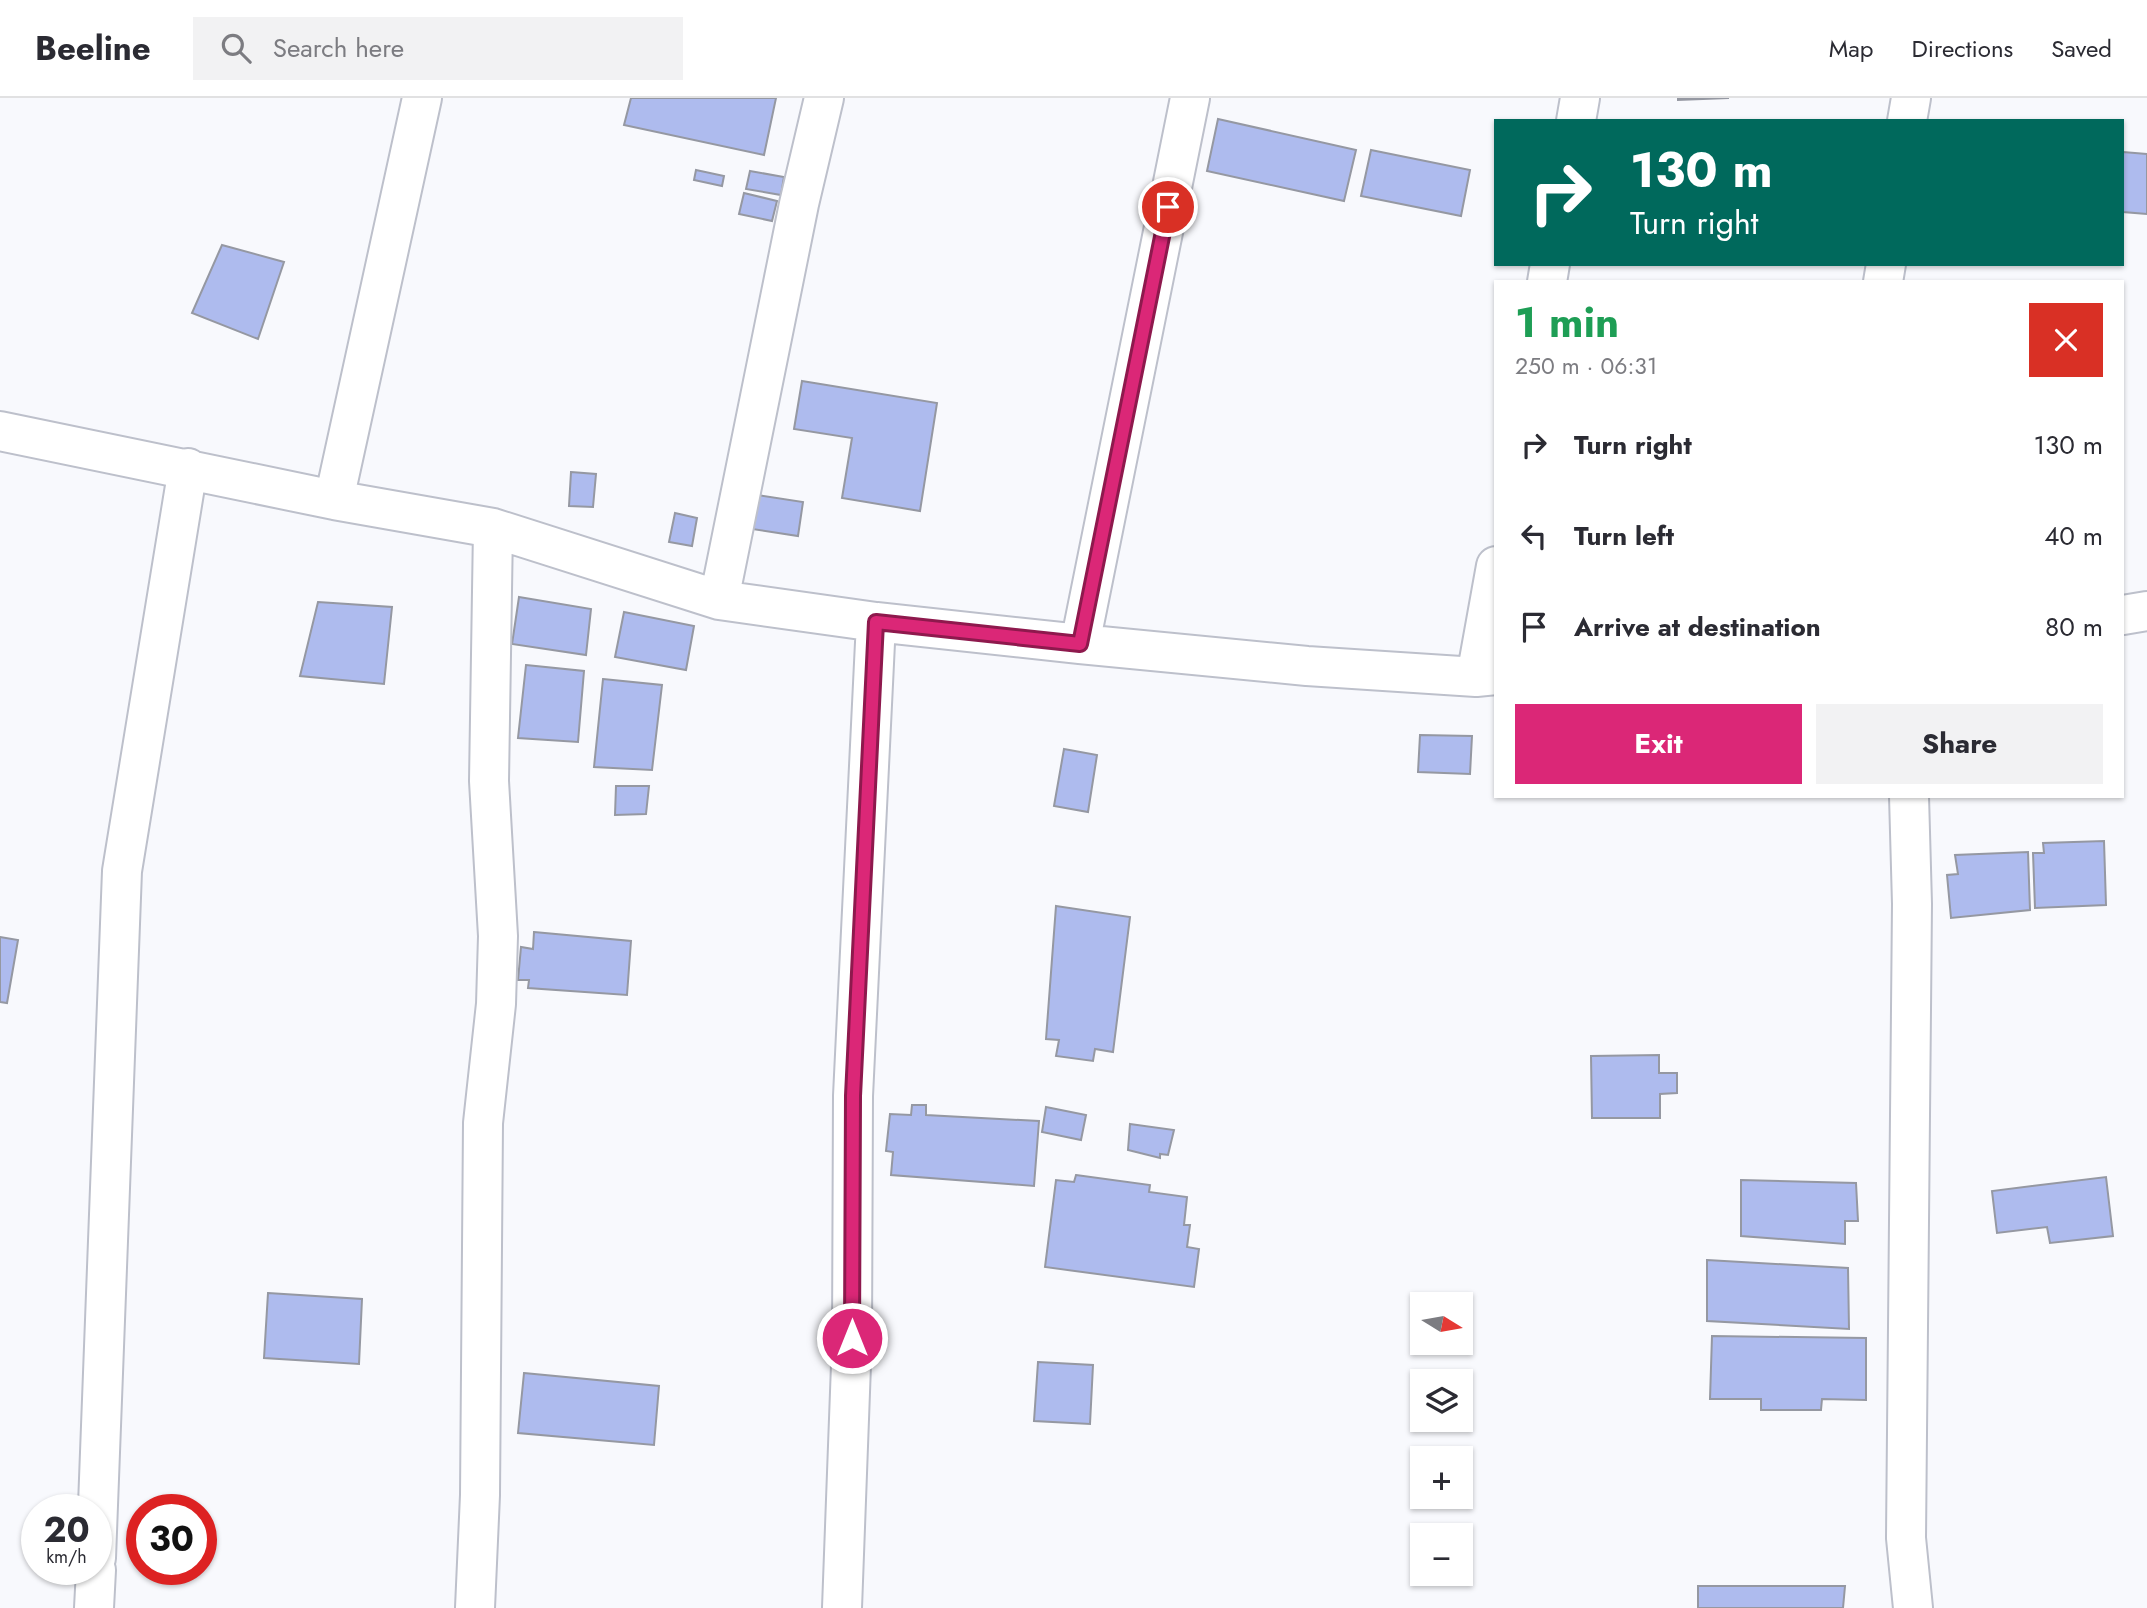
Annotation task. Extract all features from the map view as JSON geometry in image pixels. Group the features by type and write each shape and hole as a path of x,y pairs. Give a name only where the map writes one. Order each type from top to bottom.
{"street":[{"path":"334,500 422,98"},
{"path":"719,600 799,204 824,98"},
{"path":"1080,644 1190,98"},
{"path":"1576,119 1580,98"},
{"path":"1908,119 1911,98"},
{"path":"0,431 334,500 493,528 719,600 876,622 1080,644 1307,666 1486,676 1494,588"},
{"path":"98,1494 122,871 188,468"},
{"path":"475,1608 480,1495 483,1123 496,1004 498,949 489,781 493,528"},
{"path":"2124,615 2147,611"},
{"path":"842,1608 852,1338 853,1096 876,622"},
{"path":"1909,798 1912,917 1906,1538 1913,1608"},
{"path":"94,1608 95,1585"}],"building":[{"path":"631,98 776,98 764,155 624,125"},
{"path":"1678,98 1729,98 1678,100"},
{"path":"1218,119 1356,150 1344,201 1207,171"},
{"path":"1371,150 1470,170 1461,216 1361,196"},
{"path":"2124,152 2147,154 2147,214 2124,212"},
{"path":"696,170 724,176 722,186 694,180"},
{"path":"750,171 784,177 781,195 746,189"},
{"path":"744,193 777,201 772,221 739,214"},
{"path":"222,245 284,262 258,339 192,313"},
{"path":"802,381 937,403 920,511 842,498 852,438 794,429"},
{"path":"571,472 596,474 593,507 569,506"},
{"path":"757,495 803,502 798,536 752,529"},
{"path":"675,513 697,518 692,546 669,542"},
{"path":"519,597 591,609 586,655 512,644"},
{"path":"318,602 392,607 384,684 300,676"},
{"path":"624,612 694,626 686,670 615,657"},
{"path":"526,665 584,671 578,742 518,738"},
{"path":"603,679 662,685 652,770 594,767"},
{"path":"1420,735 1472,736 1470,774 1418,772"},
{"path":"1064,749 1097,755 1088,812 1054,806"},
{"path":"616,786 649,786 646,814 615,815"},
{"path":"2104,841 2106,905 2035,908 2033,853 2044,853 2043,843"},
{"path":"2028,852 2030,910 1951,918 1947,875 1958,874 1955,855"},
{"path":"1056,906 1130,917 1113,1052 1095,1049 1093,1061 1056,1056 1059,1040 1046,1039"},
{"path":"534,932 631,941 627,995 528,988 529,980 518,980 521,947 533,949"},
{"path":"0,937 18,940 7,1003 0,1002"},
{"path":"1659,1055 1659,1073 1677,1073 1677,1093 1660,1094 1660,1118 1592,1118 1591,1056"},
{"path":"912,1105 926,1105 926,1115 1039,1121 1034,1186 891,1175 893,1152 886,1151 890,1114 911,1115"},
{"path":"1046,1107 1086,1115 1081,1140 1042,1132"},
{"path":"1130,1124 1174,1130 1168,1155 1160,1154 1160,1158 1128,1150"},
{"path":"1076,1175 1150,1185 1149,1192 1187,1197 1184,1225 1190,1225 1187,1247 1199,1249 1194,1287 1045,1267 1056,1180 1074,1182"},
{"path":"2106,1177 2113,1236 2050,1243 2047,1227 1997,1233 1992,1191"},
{"path":"1741,1180 1856,1183 1858,1221 1845,1221 1845,1244 1741,1236"},
{"path":"1707,1260 1848,1268 1849,1329 1707,1321"},
{"path":"268,1293 362,1299 359,1364 264,1358"},
{"path":"1712,1336 1866,1338 1866,1400 1822,1399 1821,1410 1761,1410 1761,1399 1710,1399"},
{"path":"1038,1362 1093,1365 1090,1424 1034,1421"},
{"path":"524,1373 659,1386 654,1445 518,1433"},
{"path":"1698,1586 1845,1586 1843,1608 1698,1608"}],"route":[{"path":"852,1338 853,1096 876,622 1080,644 1168,207"}]}
